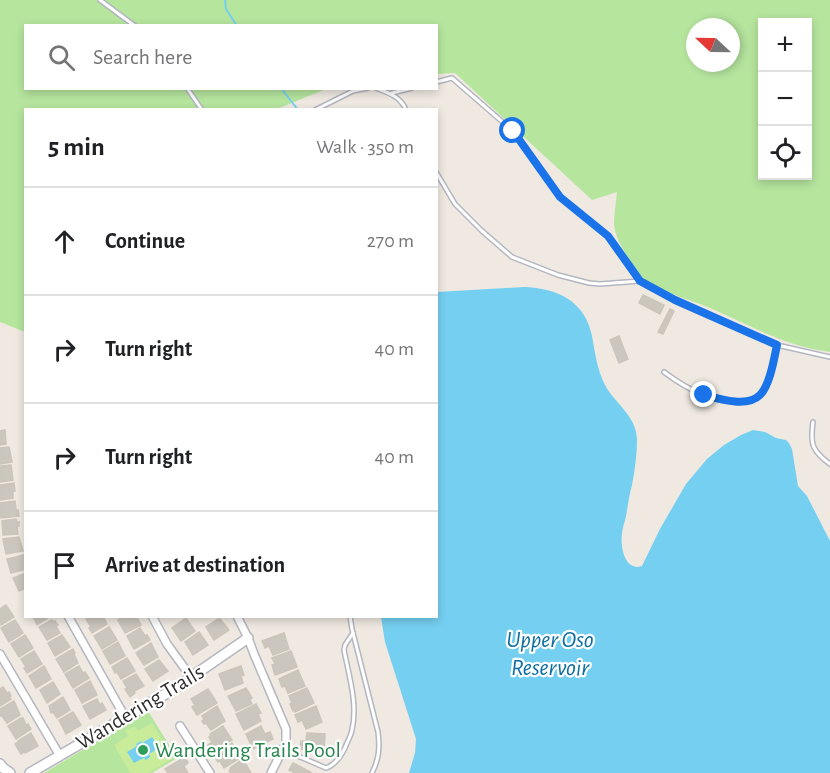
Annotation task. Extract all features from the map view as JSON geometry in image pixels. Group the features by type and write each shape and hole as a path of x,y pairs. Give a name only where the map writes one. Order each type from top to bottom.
{"street":[{"path":"69,618 125,717"},
{"path":"153,618 191,677"},
{"path":"238,618 286,729 286,743 270,773"},
{"name":"Wandering Trails","path":"30,773 174,689 248,638"},
{"path":"0,654 60,756"},
{"path":"180,726 210,773"},
{"path":"0,764 10,773"}],"lane":[{"path":"100,0 132,24"},
{"path":"438,82 452,78 513,131 560,197 608,236 640,281 675,300 777,345 830,357"},
{"path":"188,90 201,108"},
{"path":"319,108 358,90"},
{"path":"382,90 392,93 406,108"},
{"path":"392,93 404,90"},
{"path":"438,175 455,204 512,257 558,275 589,283 640,281"},
{"path":"664,372 691,390 704,395 729,401 753,399 762,393 777,345"},
{"path":"813,422 812,446 830,464"},
{"path":"350,618 380,745 379,756 372,773"},
{"path":"283,749 326,768 335,763 343,752 352,732 354,717 354,702 344,651 353,633"}],"green space":[{"path":"0,0 830,0 830,352 795,344 763,332 670,293 642,277 617,238 614,224 617,192 592,200 455,73 438,74 438,24 24,24 24,90 324,90 279,108 24,108 24,332 0,322"},
{"path":"148,711 177,758 152,773 44,773"},
{"path":"152,723 173,758 148,773 130,773 114,745 128,736 125,731 135,726 138,731"}],"water":[{"name":"Upper Oso Reservoir","path":"536,288 548,290 568,299 583,314 592,336 598,367 605,385 629,416 636,431 633,479 622,530 623,551 631,565 642,566 686,484 707,459 724,445 753,430 765,432 789,443 798,486 807,496 830,541 830,773 409,773 415,753 416,739 385,642 381,618 438,618 438,292"},
{"name":"Wandering Trails Pool","path":"152,737 159,748 149,754 150,757 146,760 144,758 134,763 127,752 141,741 142,743"}],"building":[{"path":"643,295 664,305 660,314 639,303"},
{"path":"670,309 674,311 663,334 658,332"},
{"path":"619,336 628,359 619,363 610,340"},
{"path":"5,430 6,444 0,445 0,431"},
{"path":"9,447 12,462 0,464 0,448"},
{"path":"11,465 13,480 0,482 0,466"},
{"path":"14,483 13,498 0,500 0,485"},
{"path":"15,501 19,516 1,518 0,503"},
{"path":"16,519 19,522 18,534 3,535 2,521"},
{"path":"19,537 23,551 6,554 3,539"},
{"path":"24,555 24,570 11,573 7,559"},
{"path":"24,574 24,589 19,591 13,578"},
{"path":"6,605 14,617 1,625 0,609"},
{"path":"34,618 48,618 37,625"},
{"path":"104,618 107,624 92,633 86,619"},
{"path":"137,618 141,625 125,633 118,620"},
{"path":"186,618 195,631 181,641 172,628"},
{"path":"218,619 229,630 214,640 206,627"},
{"path":"15,620 23,633 9,642 1,628"},
{"path":"52,620 58,625 56,626 60,633 47,640 39,627"},
{"path":"109,627 117,640 102,649 94,636"},
{"path":"140,628 150,640 134,649 127,636"},
{"path":"199,632 208,645 193,655 185,642"},
{"path":"284,633 289,649 273,655 269,646 265,648 262,641"},
{"path":"25,635 33,648 19,657 11,644"},
{"path":"62,635 70,647 55,656 48,643"},
{"path":"118,642 125,656 110,664 103,651"},
{"path":"151,643 158,657 144,665 136,653"},
{"path":"73,649 78,663 64,672 56,659"},
{"path":"34,651 42,664 27,673 21,659"},
{"path":"291,651 297,667 275,675 272,665 275,664 272,658"},
{"path":"127,658 135,671 121,679 112,667"},
{"path":"159,660 168,671 153,681 145,669"},
{"path":"44,666 51,679 36,688 29,676"},
{"path":"79,666 89,678 73,688 65,674"},
{"path":"241,666 244,675 241,676 243,683 225,690 219,674"},
{"path":"298,670 305,686 288,693 285,686 282,687 279,679"},
{"path":"136,674 144,686 134,691 135,693 130,697 123,681"},
{"path":"90,681 97,695 82,703 75,690"},
{"path":"53,682 60,694 47,703 40,690"},
{"path":"3,687 7,693 9,692 11,699 0,706 0,689"},
{"path":"246,688 252,698 250,700 252,704 236,711 228,696"},
{"path":"307,688 314,703 293,711 289,696"},
{"path":"208,689 217,703 197,715 192,707 195,705 191,699"},
{"path":"63,697 70,710 57,718 53,712 51,713 49,706"},
{"path":"97,699 106,710 90,719 83,706"},
{"path":"14,701 20,715 7,723 0,716 0,709"},
{"path":"256,704 261,713 258,714 261,721 244,730 236,714"},
{"path":"217,706 225,721 211,730 202,721 204,719 202,716"},
{"path":"316,706 322,722 306,729 302,720 298,722 295,715"},
{"path":"73,712 81,725 66,734 59,720"},
{"path":"21,718 31,729 16,739 8,726"},
{"path":"223,726 232,740 212,752 208,745 212,742 210,734"},
{"path":"261,726 265,734 270,732 273,739 253,749 246,734"},
{"path":"31,733 38,746 21,754 15,744"},
{"path":"307,733 325,734 324,751 300,749 301,741 306,741"},
{"path":"232,743 240,758 224,768 213,754"},
{"path":"185,757 188,763 184,766 188,773 168,773 165,769"},
{"path":"243,759 251,773 231,773 229,771 230,768"},
{"path":"293,763 312,773 293,773 289,770"}],"waterway":[{"path":"225,0 226,9 236,24"},
{"path":"283,90 296,108"}],"place":[{"name":"Wandering Trails Pool","path":"143,750"}],"route":[{"path":"513,131 560,197 608,236 640,281 675,300 777,345 765,386 758,397 736,402 704,395"}]}
